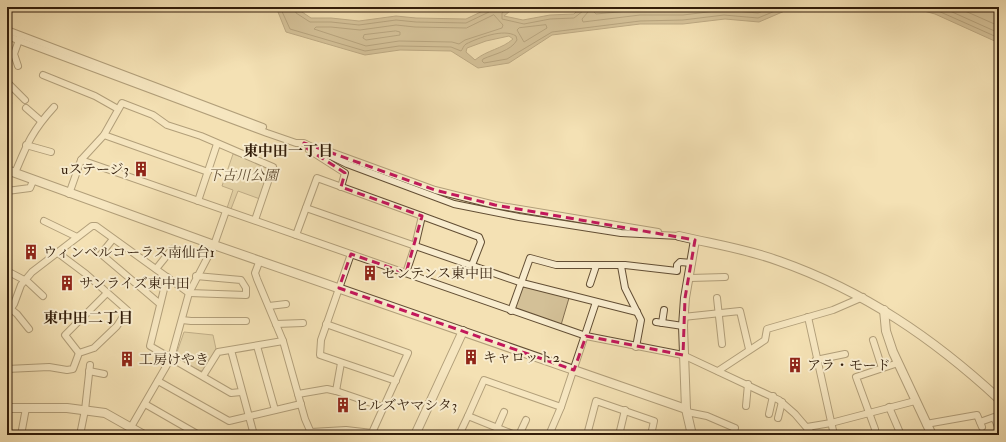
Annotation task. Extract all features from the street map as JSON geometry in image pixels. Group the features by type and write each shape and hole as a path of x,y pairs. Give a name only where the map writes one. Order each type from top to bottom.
{"street":[{"path":"7,30 304,143 347,164 454,204 519,217 621,233 679,236 717,243 779,260 863,297 922,334 969,371 999,399"},
{"path":"7,36 267,133 296,143 304,143"},
{"path":"18,66 14,54 19,40"},
{"path":"43,76 95,96 118,109"},
{"path":"7,82 25,100"},
{"path":"69,194 81,160 104,135 122,103 153,115 167,125 201,136 273,167 255,220"},
{"path":"15,173 26,145 41,121 54,107"},
{"path":"26,108 41,121"},
{"path":"104,135 208,172"},
{"path":"304,143 304,147 345,173 341,187"},
{"path":"198,201 217,144"},
{"path":"26,145 51,152"},
{"path":"81,160 586,336 683,355 773,396 782,402 813,435"},
{"path":"7,170 33,181 214,245 686,410 707,416 735,428 733,435"},
{"path":"296,235 317,178 479,237 481,242 472,265"},
{"path":"7,191 30,188 33,181"},
{"path":"306,208 522,283 637,312"},
{"path":"131,427 171,358 189,293 196,276 214,245 226,211"},
{"path":"406,273 415,246 422,216"},
{"path":"44,221 77,237"},
{"path":"29,329 8,310 24,280 77,237 96,226 189,293 246,295 246,288 242,280 196,276"},
{"path":"113,239 101,254 160,304"},
{"path":"692,435 686,410 683,322 685,298 690,278 695,240"},
{"path":"156,270 172,249"},
{"path":"58,253 86,274 127,310 117,326 94,348 78,354"},
{"path":"351,254 321,340 320,355 396,381"},
{"path":"511,311 530,258 556,265 625,265 677,271 677,265 680,262 692,263"},
{"path":"260,260 255,273 283,341 305,419 311,433 346,430 371,434 408,353 326,324"},
{"path":"590,284 596,266"},
{"path":"621,266 625,288 642,320 636,347"},
{"path":"7,271 24,280 43,296"},
{"path":"167,277 150,346 231,393 242,392"},
{"path":"690,278 725,277"},
{"path":"78,354 65,335 108,293"},
{"path":"718,371 748,349 765,340 767,329 852,303 863,297"},
{"path":"717,298 720,313 722,344"},
{"path":"549,435 561,407 586,336 596,302"},
{"path":"269,306 286,304"},
{"path":"664,310 659,322 683,322 720,313 740,311 748,349"},
{"path":"884,310 886,331 898,363 932,435"},
{"path":"808,317 816,360 834,435"},
{"path":"182,320 246,321"},
{"path":"276,324 303,323"},
{"path":"415,435 463,331"},
{"path":"873,340 882,368"},
{"path":"203,376 218,352 283,341"},
{"path":"258,346 275,410"},
{"path":"231,350 254,435"},
{"path":"7,369 49,367 67,370 73,369 78,354"},
{"path":"816,360 845,354"},
{"path":"336,390 341,363"},
{"path":"875,428 856,377 898,363"},
{"path":"80,435 85,410 89,368 104,374"},
{"path":"458,435 484,380 561,407"},
{"path":"158,381 223,419 235,420 301,404"},
{"path":"746,406 748,384"},
{"path":"298,394 327,389 336,390 383,408"},
{"path":"769,414 773,396"},
{"path":"587,435 596,401 654,421 651,435"},
{"path":"807,427 831,423 915,401"},
{"path":"778,418 782,402"},
{"path":"145,404 199,435"},
{"path":"7,408 67,408 85,410 112,416 144,435"},
{"path":"21,435 26,408"},
{"path":"889,408 901,435"},
{"path":"619,435 624,410"},
{"path":"497,428 504,412"},
{"path":"926,424 977,415 981,425 994,417 998,427"},
{"path":"468,416 515,435"},
{"path":"519,435 526,420"}],"highlighted area":[{"path":"304,143 435,190 495,205 695,240 685,298 683,355 586,336 574,370 339,288 351,254 406,273 422,216 341,187 345,173 305,147"}],"green space":[{"name":"下古川公園","path":"233,154 268,167 270,171 260,199 238,191 231,209 227,208 233,190 222,186"},
{"path":"526,286 569,298 561,325 518,310 515,307 521,289"},
{"path":"184,332 213,335 216,349 205,370 201,371 179,361 176,355"}],"water":[{"path":"276,7 299,7 299,10 311,18 331,18 359,21 396,16 466,19 491,7 515,7 504,16 523,20 550,15 574,14 581,7 794,7 759,22 725,19 683,24 640,24 552,35 509,63 478,68 451,51 400,50 365,55 286,32","holes":["509,36 513,39 475,60 466,52 467,48 486,41"]},
{"path":"909,7 999,7 999,43 935,14"}],"place":[{"name":"uステージ3","path":"141,169"},
{"name":"ウィンベルコーラス南仙台1","path":"31,252"},
{"name":"センテンス東中田","path":"370,273"},
{"name":"サンライズ東中田","path":"67,283"},
{"name":"キャロット2","path":"471,357"},
{"name":"工房けやき","path":"127,359"},
{"name":"アラ・モード","path":"795,365"},
{"name":"ヒルズヤマシタ3","path":"343,405"}],"district":[{"name":"東中田一丁目","path":"288,151"},
{"name":"東中田二丁目","path":"88,318"}]}
